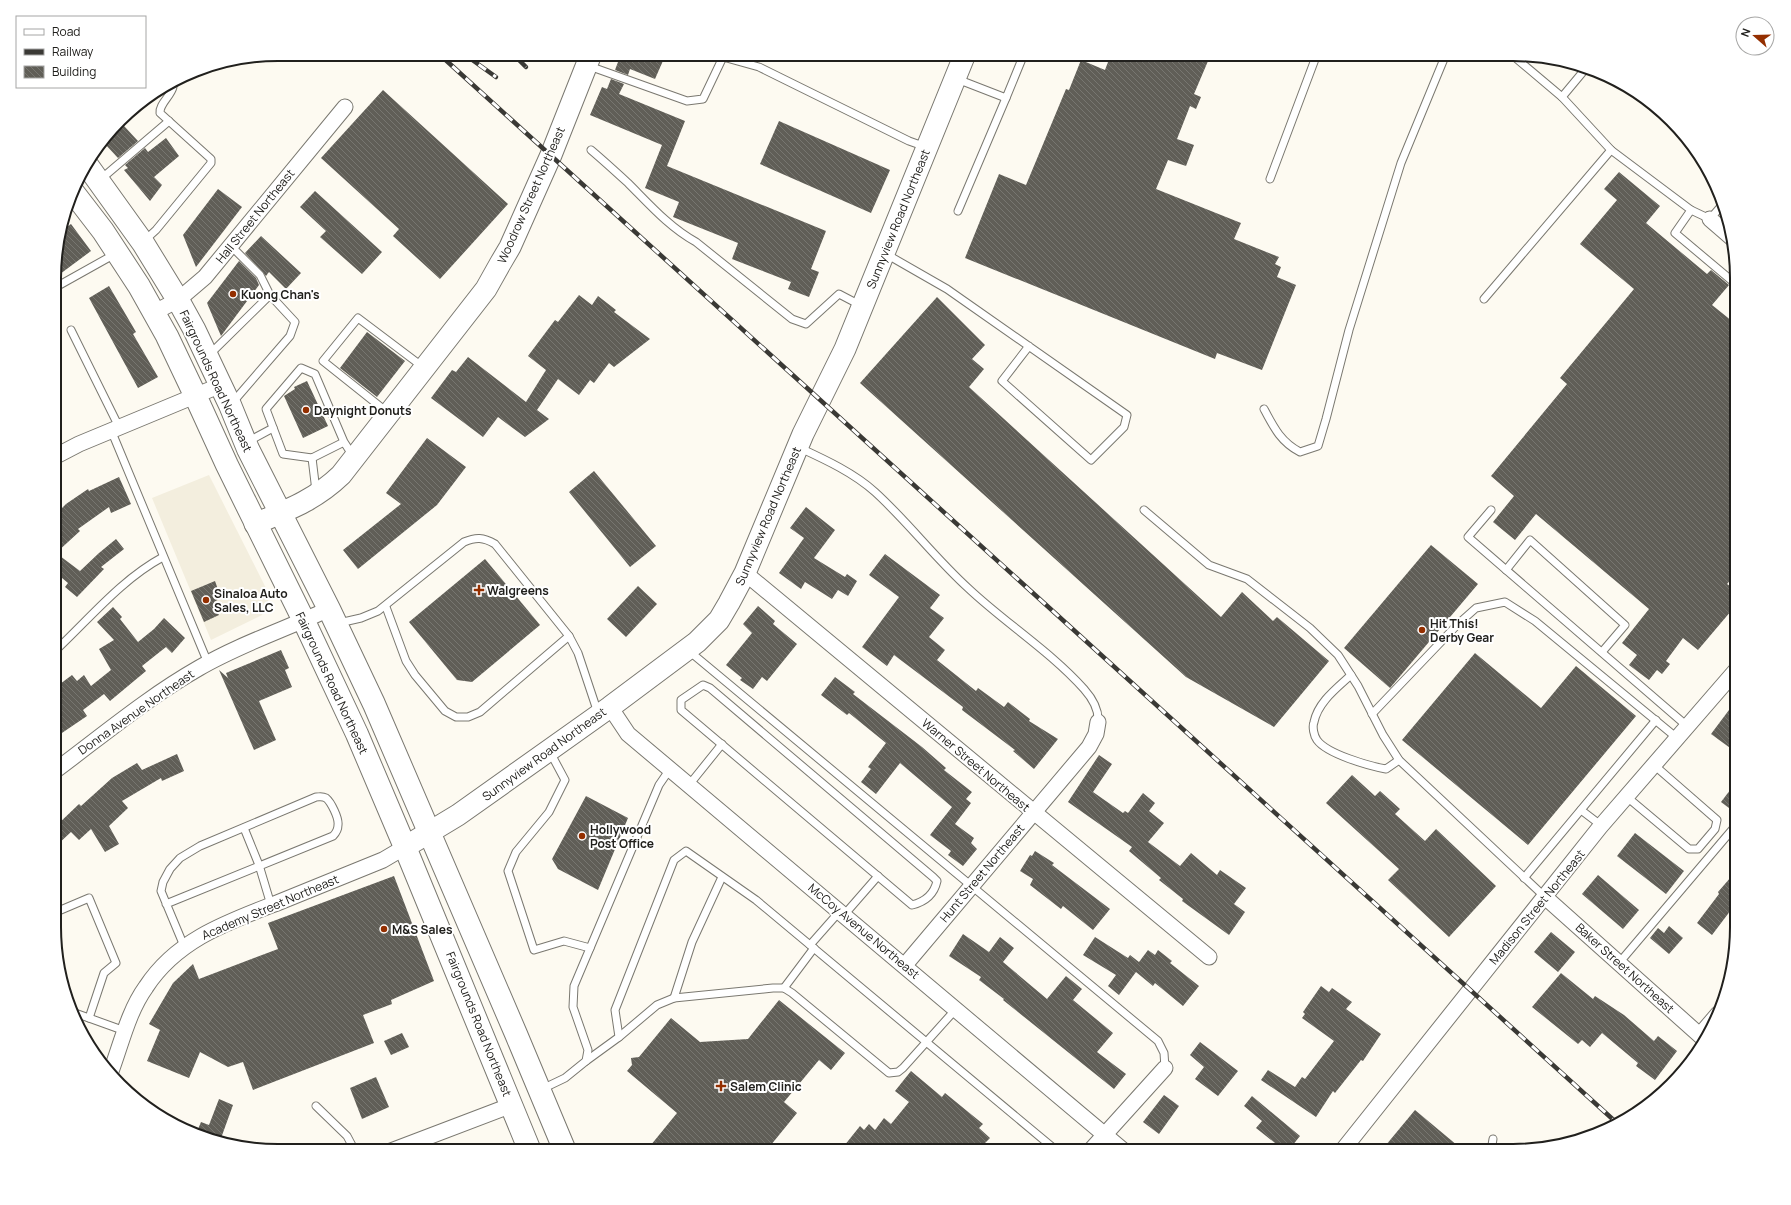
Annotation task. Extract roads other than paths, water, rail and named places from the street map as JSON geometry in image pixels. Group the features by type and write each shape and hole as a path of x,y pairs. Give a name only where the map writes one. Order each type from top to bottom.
{"main road":[{"name":"Woodrow Street Northeast","path":"255,524 280,514 317,496 327,489 355,460 486,289 510,247 551,155 588,61"},
{"name":"Sunnyview Road Northeast","path":"405,847 458,815 604,711 687,650 719,620 745,573 798,447 835,370 962,61"},
{"name":"Fairgrounds Road Northeast","path":"93,173 143,243 178,300 207,357 280,514 374,704 562,1144"},
{"name":"Fairgrounds Road Northeast","path":"76,196 103,231 139,286 167,336 226,465 304,620 357,734 470,1002 527,1144"},
{"path":"470,1002 489,1018 520,1081 526,1086 540,1090"},
{"path":"512,1105 518,1104 527,1107 545,1144"}],"street":[{"name":"Hall Street Northeast","path":"153,313 178,300 205,277 345,107"},
{"path":"1710,218 1725,232"},
{"path":"61,453 79,444 220,385"},
{"name":"Warner Street Northeast","path":"745,573 1033,813 1209,957"},
{"name":"Donna Avenue Northeast","path":"61,766 172,684 208,663 230,651 304,620 332,617"},
{"name":"Madison Street Northeast","path":"1348,1144 1602,826 1730,675"},
{"name":"McCoy Avenue Northeast","path":"604,711 628,734 905,965 1116,1144"},
{"name":"Hunt Street Northeast","path":"905,965 1089,747 1096,734 1098,722"},
{"name":"Academy Street Northeast","path":"113,1067 134,1006 146,986 170,957 184,946 215,928 383,860 405,847"},
{"name":"Baker Street Northeast","path":"1545,897 1701,1037"},
{"path":"1096,1144 1166,1068"},
{"path":"409,1144 512,1105"}],"lane":[{"path":"594,61 688,101 703,99 721,61"},
{"path":"737,61 759,67 909,141 927,147"},
{"path":"958,212 1021,61"},
{"path":"1270,179 1314,61"},
{"path":"1264,409 1277,432 1289,446 1300,452 1318,446 1349,330 1401,163 1443,61"},
{"path":"1518,61 1562,97 1611,150 1692,210 1710,218 1719,208"},
{"path":"1562,97 1583,72"},
{"path":"955,79 1006,98"},
{"path":"143,243 156,230 211,163 211,159 160,113 160,109 171,94 173,88"},
{"path":"93,173 169,121"},
{"path":"591,150 684,236 696,242 792,319 806,324 839,294 862,306"},
{"path":"1484,299 1611,150"},
{"path":"1692,210 1675,233 1730,280"},
{"path":"230,245 260,275 270,295 295,322 290,336 230,405"},
{"path":"61,284 117,253"},
{"path":"884,253 947,289 1029,346 1127,415 1124,427 1091,460 1002,381 1029,346"},
{"path":"207,357 270,295"},
{"path":"390,414 323,361 358,318 424,369"},
{"path":"71,330 116,429 163,557 208,663"},
{"path":"344,442 312,458 283,454 266,409 301,368 315,374 344,442 355,460"},
{"path":"246,443 273,428"},
{"path":"798,447 831,463 875,492 967,588 1055,660 1085,690 1095,706 1098,715 1098,722"},
{"path":"312,458 317,496"},
{"path":"1144,510 1209,565 1247,579 1310,628 1338,654 1399,760 1545,897"},
{"path":"1491,510 1468,537 1687,726"},
{"path":"332,617 362,618 386,606 464,542 474,538 485,538 495,544 569,636 604,711"},
{"path":"1506,570 1530,540 1625,625 1602,652"},
{"path":"61,645 126,582 150,564 163,557"},
{"path":"1372,714 1458,624 1476,608 1505,602 1535,621 1677,738"},
{"path":"386,606 406,660 415,675 445,711 456,717 468,717 480,712 569,636"},
{"path":"687,650 1158,1041 1164,1053 1166,1068"},
{"path":"1351,675 1329,695 1318,712 1313,727 1317,740 1333,752 1375,767 1386,769 1399,760"},
{"path":"702,684 710,688 933,876 936,882 935,889 930,896 920,903 912,905 878,876 681,710 682,700 702,684"},
{"path":"1524,878 1656,720"},
{"path":"689,785 722,744"},
{"path":"549,750 565,780 549,812 516,852 508,871 534,950 564,941 590,948"},
{"path":"1627,797 1689,849 1698,849 1715,829 1717,820 1654,765"},
{"path":"586,1061 588,1050 573,1007 574,986 659,785 670,769"},
{"path":"166,904 332,836 336,832 338,822 330,803 326,798 321,796 200,846 180,858 170,869 163,882 161,891 166,904 184,946"},
{"path":"1581,810 1602,826"},
{"path":"244,828 271,905"},
{"path":"1619,963 1730,831"},
{"path":"619,1037 616,1010 674,860 686,851 756,900 1049,1144"},
{"path":"784,988 812,947 878,876"},
{"path":"674,998 692,942 722,877"},
{"path":"61,910 89,898 116,963 104,973 89,1018"},
{"path":"540,1090 565,1078 619,1037 656,1005 674,998 784,988 889,1073 898,1072 903,1068 956,1009"},
{"path":"79,1014 126,1031"},
{"path":"316,1106 347,1136 351,1144"},
{"path":"1492,1144 1493,1139"}],"railway":[{"path":"447,61 1613,1120"},
{"path":"474,61 496,77"},
{"path":"520,61 526,67"}],"place":[{"name":"Kuong Chan's","path":"233,294"},
{"name":"Daynight Donuts","path":"306,410"},
{"name":"Walgreens","path":"479,590"},
{"name":"Sinaloa Auto Sales, LLC","path":"206,600"},
{"name":"Hit This! Derby Gear","path":"1422,630"},
{"name":"Hollywood Post Office","path":"582,836"},
{"name":"M&S Sales","path":"384,929"},
{"name":"Salem Clinic","path":"721,1086"}]}
